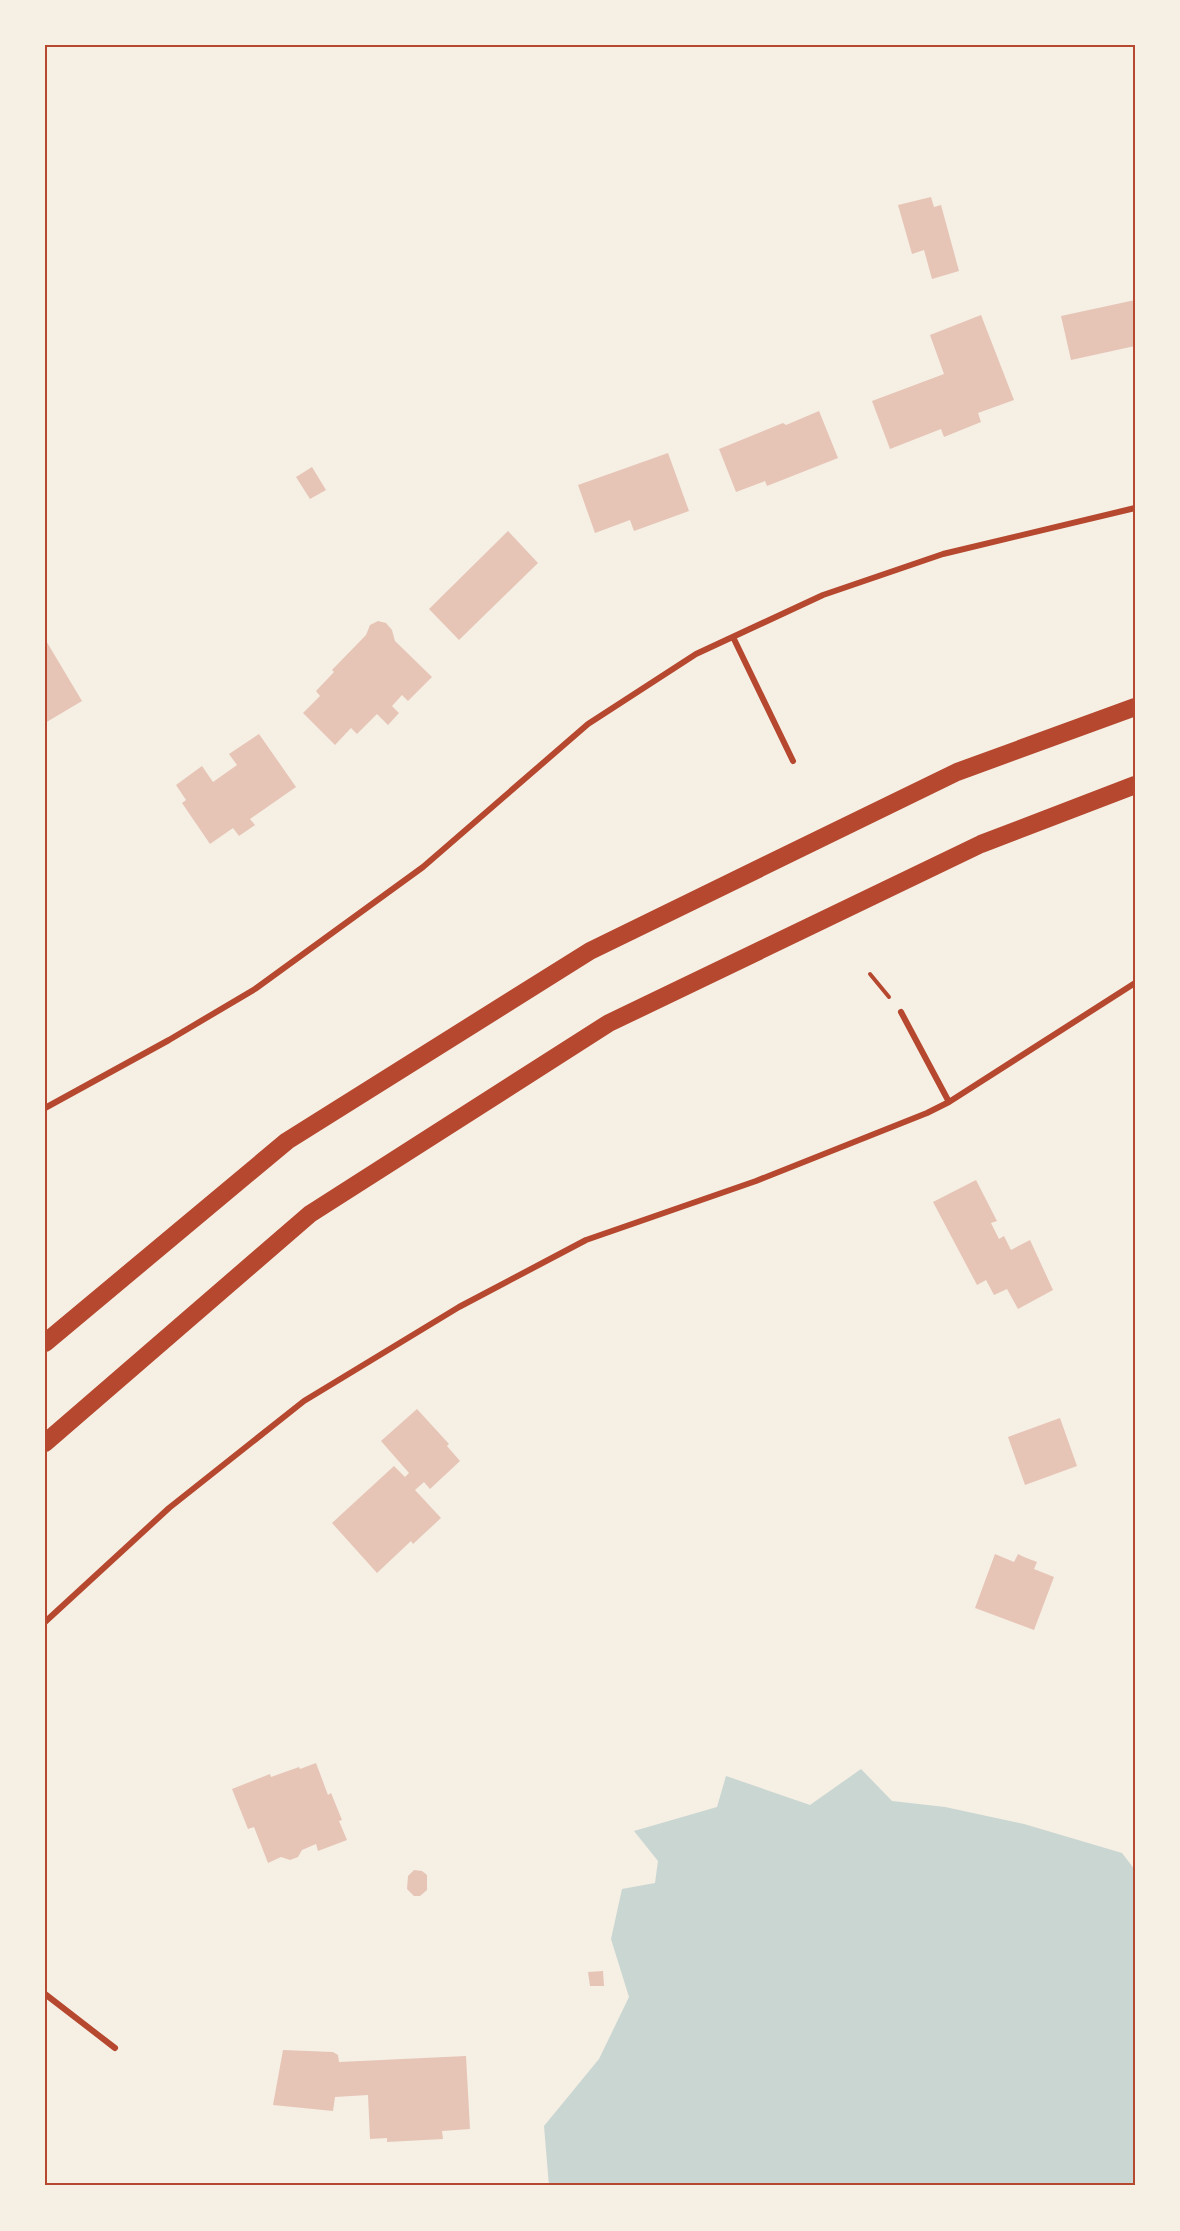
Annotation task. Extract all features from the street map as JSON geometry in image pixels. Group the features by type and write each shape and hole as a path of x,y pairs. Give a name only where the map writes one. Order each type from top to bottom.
{"highway":[{"path":"45,1343 287,1141 590,951 957,772 1135,697"},
{"path":"957,772 1135,707"},
{"path":"45,1443 310,1214 609,1023 981,844 1135,785"}],"street":[{"path":"45,1108 170,1040 255,989 423,867 588,724 696,654 823,595 943,554 1135,508"},
{"path":"733,637 793,761"},
{"path":"45,1622 170,1508 304,1401 459,1307 586,1240 756,1181 927,1113 1135,983"},
{"path":"901,1012 949,1101"},
{"path":"45,1995 115,2048"}],"path":[{"path":"870,974 901,1012"}],"shaded area":[{"path":"861,1769 892,1801 945,1807 1024,1824 1122,1853 1135,1870 1135,2186 549,2186 544,2126 599,2059 629,1997 611,1939 622,1889 655,1883 658,1861 634,1831 717,1807 726,1776 810,1805"}],"building":[{"path":"931,197 934,207 941,205 959,271 932,279 924,250 912,254 898,205"},
{"path":"1135,300 1135,331 1133,331 1135,346 1071,360 1061,316"},
{"path":"981,315 1014,400 978,413 981,422 944,437 941,429 890,449 872,401 944,374 930,335"},
{"path":"819,411 838,458 767,486 765,481 736,492 719,449"},
{"path":"668,453 689,511 634,531 630,520 595,533 578,485"},
{"path":"312,467 326,490 310,499 296,477"},
{"path":"508,531 538,563 459,640 429,609"},
{"path":"378,621 386,623 392,630 395,641 432,677 408,701 402,695 392,706 399,713 388,725 377,714 357,734 351,728 335,745 303,713 320,696 316,691 334,672 332,670 366,635 370,625"},
{"path":"45,639 82,701 45,723"},
{"path":"259,734 296,787 250,819 255,825 239,836 233,828 210,844 182,803 186,800 176,785 202,766 213,782 237,765 229,754"},
{"path":"976,1180 997,1221 991,1223 999,1239 1004,1236 1011,1250 1030,1240 1053,1290 1018,1309 1007,1289 994,1295 986,1280 977,1285 933,1202"},
{"path":"417,1409 449,1444 447,1446 460,1461 430,1489 424,1482 415,1490 441,1518 413,1544 411,1541 377,1573 332,1523 394,1466 405,1477 409,1473 381,1441"},
{"path":"1060,1418 1077,1466 1025,1485 1008,1437"},
{"path":"995,1554 1014,1562 1018,1554 1037,1562 1034,1569 1054,1577 1034,1630 975,1608"},
{"path":"316,1763 328,1795 331,1793 342,1820 339,1821 347,1840 318,1851 316,1844 302,1850 298,1857 290,1860 281,1857 268,1863 254,1827 248,1829 232,1789 270,1774 271,1777"},
{"path":"414,1870 422,1871 427,1875 427,1890 420,1896 414,1896 407,1889 408,1876"},
{"path":"603,1971 604,1986 590,1986 588,1972"},
{"path":"283,2050 333,2052 338,2055 339,2062 466,2056 470,2129 442,2131 443,2139 387,2142 387,2138 370,2139 368,2095 335,2097 333,2111 273,2105"}]}
